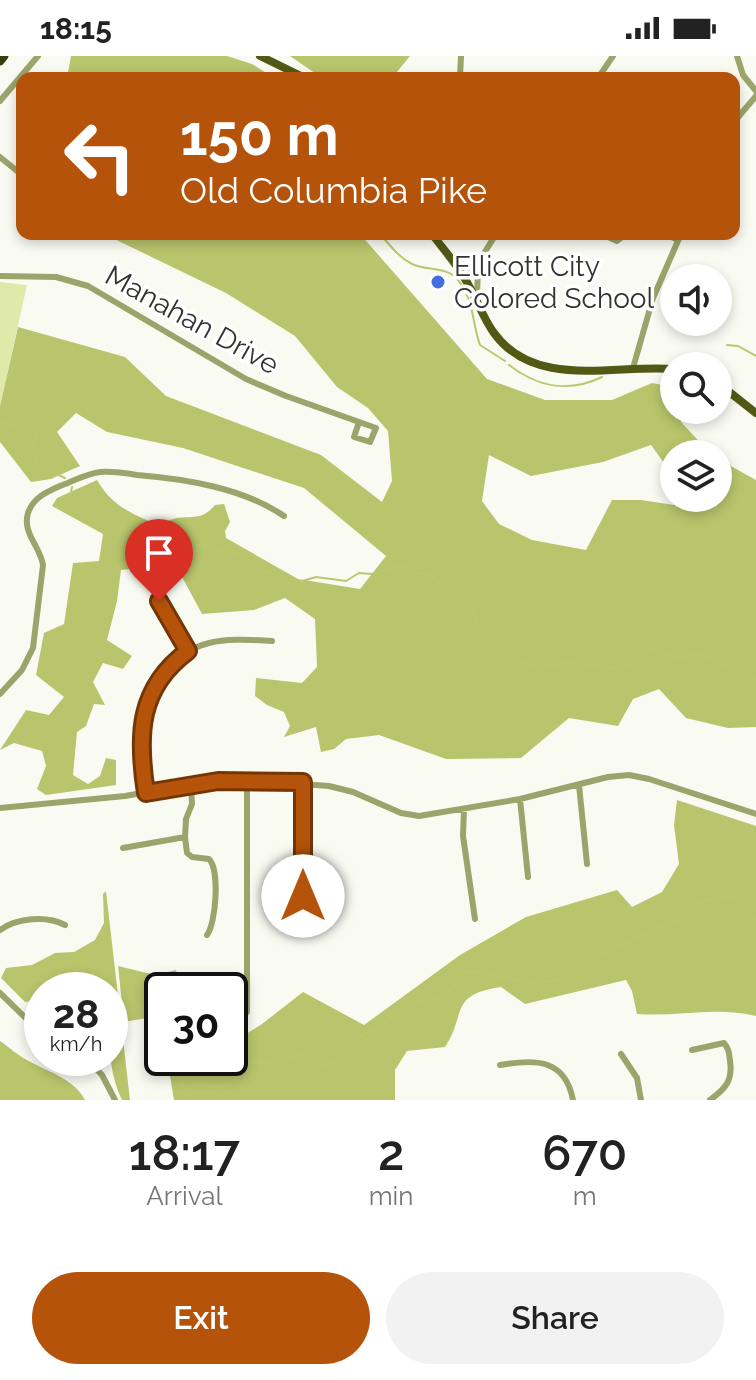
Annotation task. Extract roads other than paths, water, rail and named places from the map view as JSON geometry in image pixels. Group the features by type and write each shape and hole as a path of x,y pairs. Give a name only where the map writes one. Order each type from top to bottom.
{"highway":[{"path":"0,61 4,56"}],"main road":[{"path":"260,56 293,72"},
{"path":"437,240 465,278 499,340 515,353 542,366 575,371 660,369"},
{"path":"732,394 756,413"}],"street":[{"path":"24,72 38,56"},
{"path":"737,56 743,75 756,94 740,114"},
{"path":"0,101 16,82"},
{"path":"0,157 16,170"},
{"path":"465,278 492,240"},
{"path":"633,368 653,298 679,240"},
{"path":"451,258 465,266 479,262"},
{"path":"479,262 477,293 481,311"},
{"name":"Manahan Drive","path":"0,276 56,277 88,286 246,379 359,422"},
{"path":"0,694 17,676 34,645 43,565 29,536 27,520 33,504 47,492 100,472 177,478 265,503 284,516"},
{"path":"159,601 188,651"},
{"path":"146,793 141,751 146,708 160,677 188,651 221,641 272,641"},
{"path":"0,808 247,780 303,782 341,789 411,815 433,815 520,799 618,775 638,776 756,814"},
{"path":"247,780 247,972"},
{"path":"303,782 303,896"},
{"path":"191,785 192,804 186,819 187,853 192,857 209,859 214,867 214,921 207,935"},
{"path":"579,785 587,864"},
{"path":"520,799 528,877"},
{"path":"464,809 463,836 475,919"},
{"path":"123,848 185,837"},
{"path":"0,930 20,921 49,920 65,925"},
{"path":"0,993 24,1016"},
{"path":"692,1050 724,1043 728,1048 731,1076 726,1087 710,1100"},
{"path":"621,1054 637,1078 641,1100"},
{"path":"500,1065 531,1060 547,1064 566,1079 573,1100"},
{"path":"103,1076 115,1100"}],"waterway":[{"path":"322,56 337,72"},
{"path":"385,240 407,261 448,273 458,280 470,303 480,345 505,361"},
{"path":"727,345 738,346 756,356"},
{"path":"509,365 542,383 554,385 577,385 602,377"},
{"path":"0,422 30,429 36,434 33,443 37,465 65,478"},
{"path":"72,487 70,497 74,502 115,525 148,533 164,543 190,543 241,555 262,573 271,571 284,582 292,584 316,577 346,581 359,573 373,574 401,566 416,573 429,573 444,587 468,601 477,622 512,659 536,668 563,663 611,669 622,663 634,666 644,648 652,648 682,659 700,653 756,680"},
{"path":"248,1063 278,1061 304,1053 316,1063 331,1063 364,1034 377,1029 400,1010 451,991 461,975 470,971 527,982 558,981 601,954 688,915 696,904 709,899 733,897 756,919"},
{"path":"14,989 24,982"},
{"path":"128,1011 144,1007"},
{"path":"182,1076 182,1087 186,1090 198,1084 217,1088 226,1086 237,1076"}],"place":[{"name":"Ellicott City Colored School","path":"438,282"}]}
